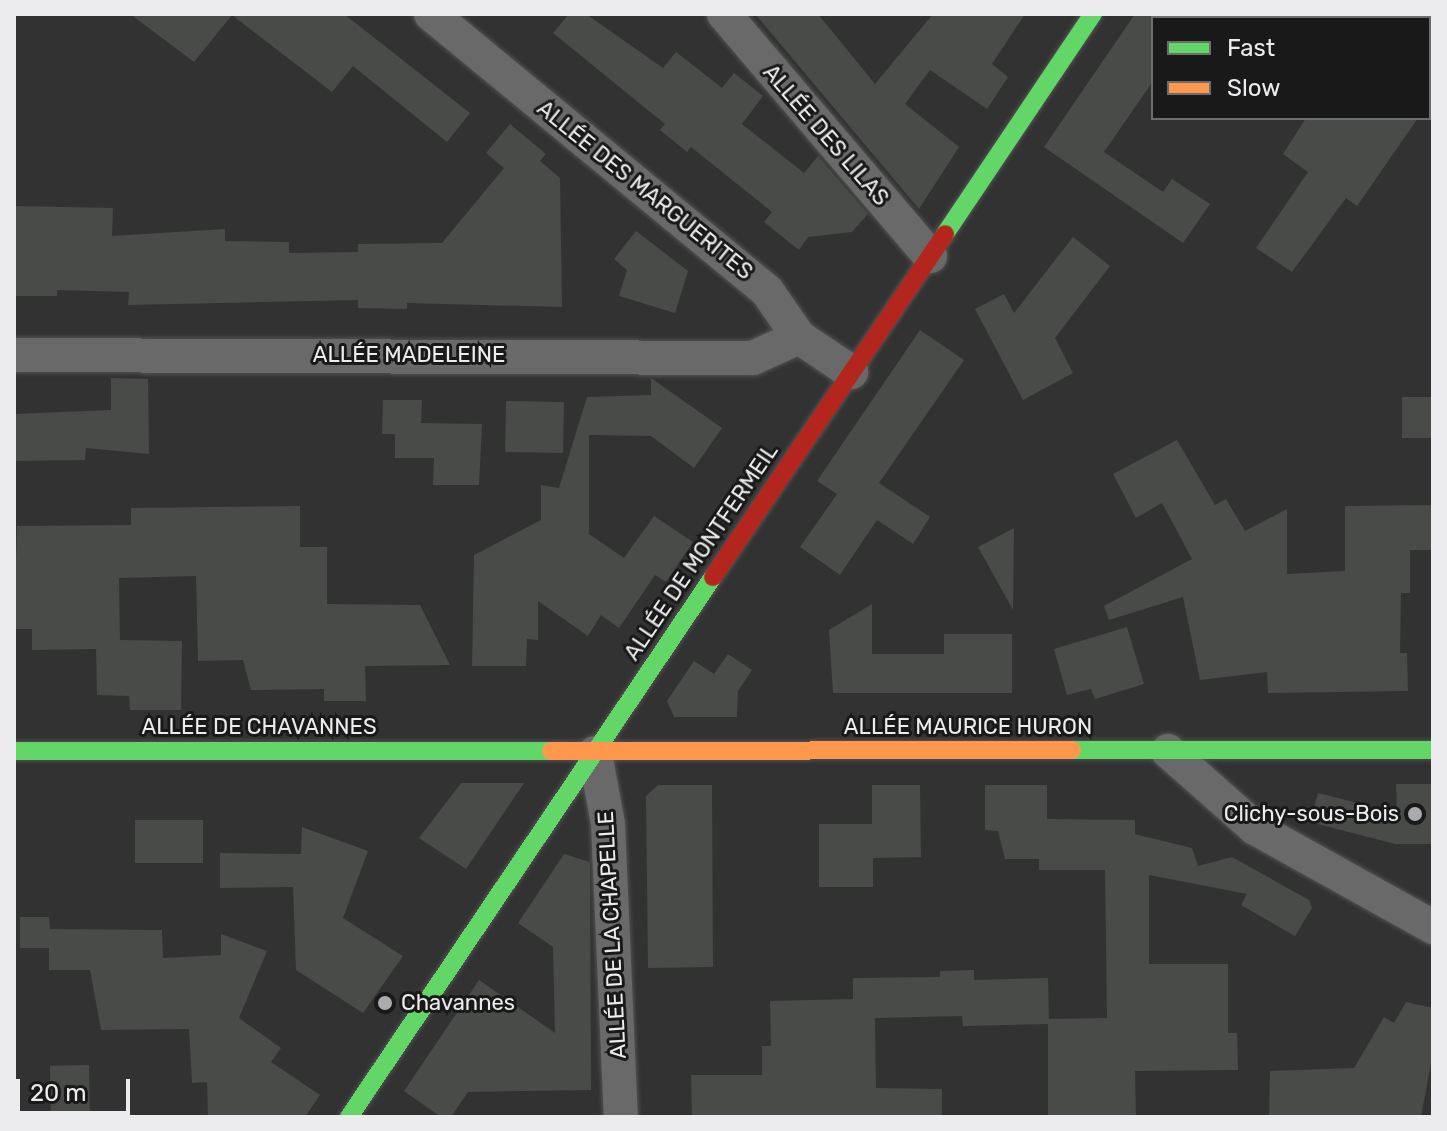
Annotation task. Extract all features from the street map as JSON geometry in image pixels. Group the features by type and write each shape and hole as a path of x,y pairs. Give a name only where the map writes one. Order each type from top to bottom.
{"street":[{"name":"ALLÉE DES MARGUERITES","path":"431,14 767,291 799,337 851,372"},
{"name":"ALLÉE DES LILAS","path":"724,14 930,256"},
{"name":"ALLÉE DE MONTFERMEIL","path":"349,1117 1093,14"},
{"name":"ALLÉE MADELEINE","path":"14,355 753,358 799,337"},
{"name":"ALLÉE MAURICE HURON","path":"504,751 1433,750"},
{"name":"ALLÉE DE CHAVANNES","path":"14,751 504,751"},
{"path":"1168,751 1255,828 1433,927"},
{"name":"ALLÉE DE LA CHAPELLE","path":"595,753 608,824 621,1117"}],"building":[{"path":"130,14 344,14 470,113 447,142 353,66 332,92 232,15 194,62"},
{"path":"569,14 586,14 663,68 676,52 722,88 734,73 763,96 742,124 804,173 818,156 868,214 852,232 808,237 799,250 764,222 772,212 691,147 687,152 660,130 665,124 553,33"},
{"path":"755,14 818,14 875,84 933,14 1025,14 992,64 1008,77 987,109 930,70 905,104 959,147 919,209"},
{"path":"1135,14 1153,14 1151,84 1104,152 1163,192 1172,179 1210,204 1183,243 1044,147"},
{"path":"1305,120 1417,120 1357,206 1346,198 1292,272 1256,248 1308,172 1283,154"},
{"path":"510,124 546,154 540,161 560,178 562,307 407,303 407,309 358,308 358,300 128,305 129,292 57,290 57,296 14,296 14,206 113,208 112,236 225,229 225,241 289,242 289,253 358,252 358,244 442,243 504,168 486,153"},
{"path":"636,231 688,271 675,313 619,296 627,270 614,259"},
{"path":"1073,237 1110,266 1055,338 1073,373 1023,400 975,309 1004,294 1014,313"},
{"path":"920,330 964,360 879,483 930,517 913,544 877,520 840,575 800,547 837,494 817,481"},
{"path":"111,378 148,379 149,454 86,448 85,460 14,461 14,414 111,410"},
{"path":"651,378 722,428 694,468 651,436 589,435 589,534 624,558 654,516 693,542 666,582 655,575 619,628 601,615 588,636 538,601 538,640 527,639 526,666 472,666 474,555 541,520 541,485 559,488 587,397 651,395"},
{"path":"1402,397 1433,397 1433,438 1402,438"},
{"path":"383,400 422,400 421,423 482,424 479,485 433,485 434,458 395,458 395,434 382,434"},
{"path":"506,401 564,402 563,453 505,452"},
{"path":"1177,440 1215,505 1226,499 1245,531 1287,509 1287,574 1345,571 1345,506 1433,505 1433,550 1410,550 1410,593 1401,593 1400,653 1407,653 1408,691 1268,693 1267,672 1200,680 1183,597 1109,620 1104,606 1192,559 1162,503 1136,518 1113,474"},
{"path":"300,506 300,547 327,547 327,604 420,605 450,665 365,666 366,701 324,701 324,689 251,690 243,660 198,661 196,576 119,578 120,640 182,641 181,710 130,710 129,696 97,695 96,649 32,650 32,629 14,629 17,526 131,525 131,508"},
{"path":"1014,528 1013,610 978,547"},
{"path":"872,604 872,654 944,654 944,634 1012,634 1012,693 833,693 829,630"},
{"path":"1127,627 1144,684 1095,699 1091,689 1067,695 1054,649"},
{"path":"728,654 752,670 738,691 737,717 674,717 667,701 694,661 714,674"},
{"path":"461,783 524,783 466,869 419,838"},
{"path":"1396,784 1433,784 1433,844 1395,844 1310,822 1318,793 1397,813"},
{"path":"658,785 712,785 713,967 648,968 646,796"},
{"path":"872,785 920,785 921,857 873,858 873,887 819,887 819,824 872,824"},
{"path":"985,785 1047,785 1047,819 1135,820 1135,834 1192,848 1198,866 1232,857 1309,900 1312,908 1295,936 1241,905 1247,894 1149,875 1149,964 1228,964 1228,1033 1237,1033 1238,1070 1135,1071 1136,1117 1048,1117 1048,1024 963,1026 962,1016 875,1018 876,1088 942,1089 942,1117 692,1117 691,1075 762,1075 762,1046 771,1046 770,1001 853,999 853,978 940,977 940,971 974,970 974,980 1048,978 1049,1019 1107,1018 1105,870 1039,870 1039,859 1005,859 998,831 985,830"},
{"path":"135,820 203,820 203,863 135,863"},
{"path":"302,827 368,851 343,918 403,956 363,1013 296,970 293,887 220,888 220,853 301,854"},
{"path":"564,854 590,862 591,1090 468,1092 451,1117 441,1117 404,1091 479,980 555,1033 553,947 518,923"},
{"path":"20,917 49,917 50,929 162,930 163,958 221,955 221,934 267,951 239,1018 281,1048 271,1062 320,1095 305,1117 208,1117 207,1082 192,1083 189,1029 101,1030 90,970 49,970 49,948 20,948"},
{"path":"1406,1002 1433,1008 1433,1053 1421,1117 1269,1117 1270,1071 1354,1068 1384,1017 1394,1023"},
{"path":"89,1065 90,1117 51,1117 50,1066"}],"traffic: fast":[{"path":"945,234 1093,14"},
{"path":"349,1117 713,577"},
{"path":"1072,750 1433,750"},
{"path":"14,751 551,751"}],"traffic: slow":[{"path":"551,751 1072,750"}],"traffic: jam":[{"path":"713,577 945,234"}],"place":[{"name":"Clichy-sous-Bois","path":"1415,814"},
{"name":"Chavannes","path":"385,1003"}]}
